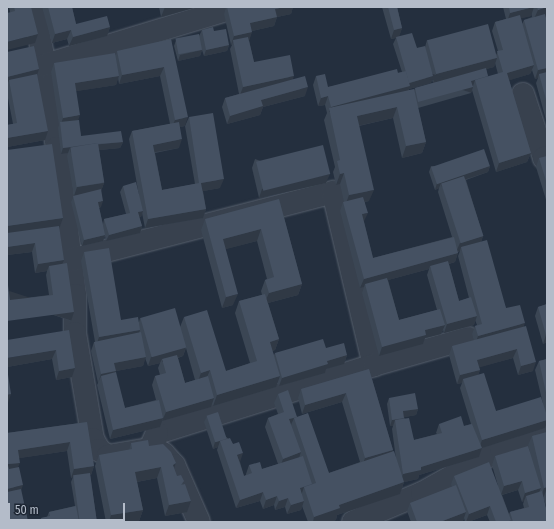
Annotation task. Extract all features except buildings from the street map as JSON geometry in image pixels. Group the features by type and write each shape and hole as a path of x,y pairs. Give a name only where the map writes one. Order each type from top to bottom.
{"street":[{"path":"33,7 45,65 57,148 75,295 75,333 93,439 102,453 113,456 150,449 158,450 164,454 174,465 199,522"},
{"path":"45,65 236,7"},
{"path":"523,94 544,158 547,157"},
{"path":"36,152 57,148"},
{"path":"71,260 333,192 374,365"},
{"path":"53,336 75,333"},
{"path":"150,449 157,433 374,365 468,338"},
{"path":"353,522 422,493 501,449 547,436"}]}
